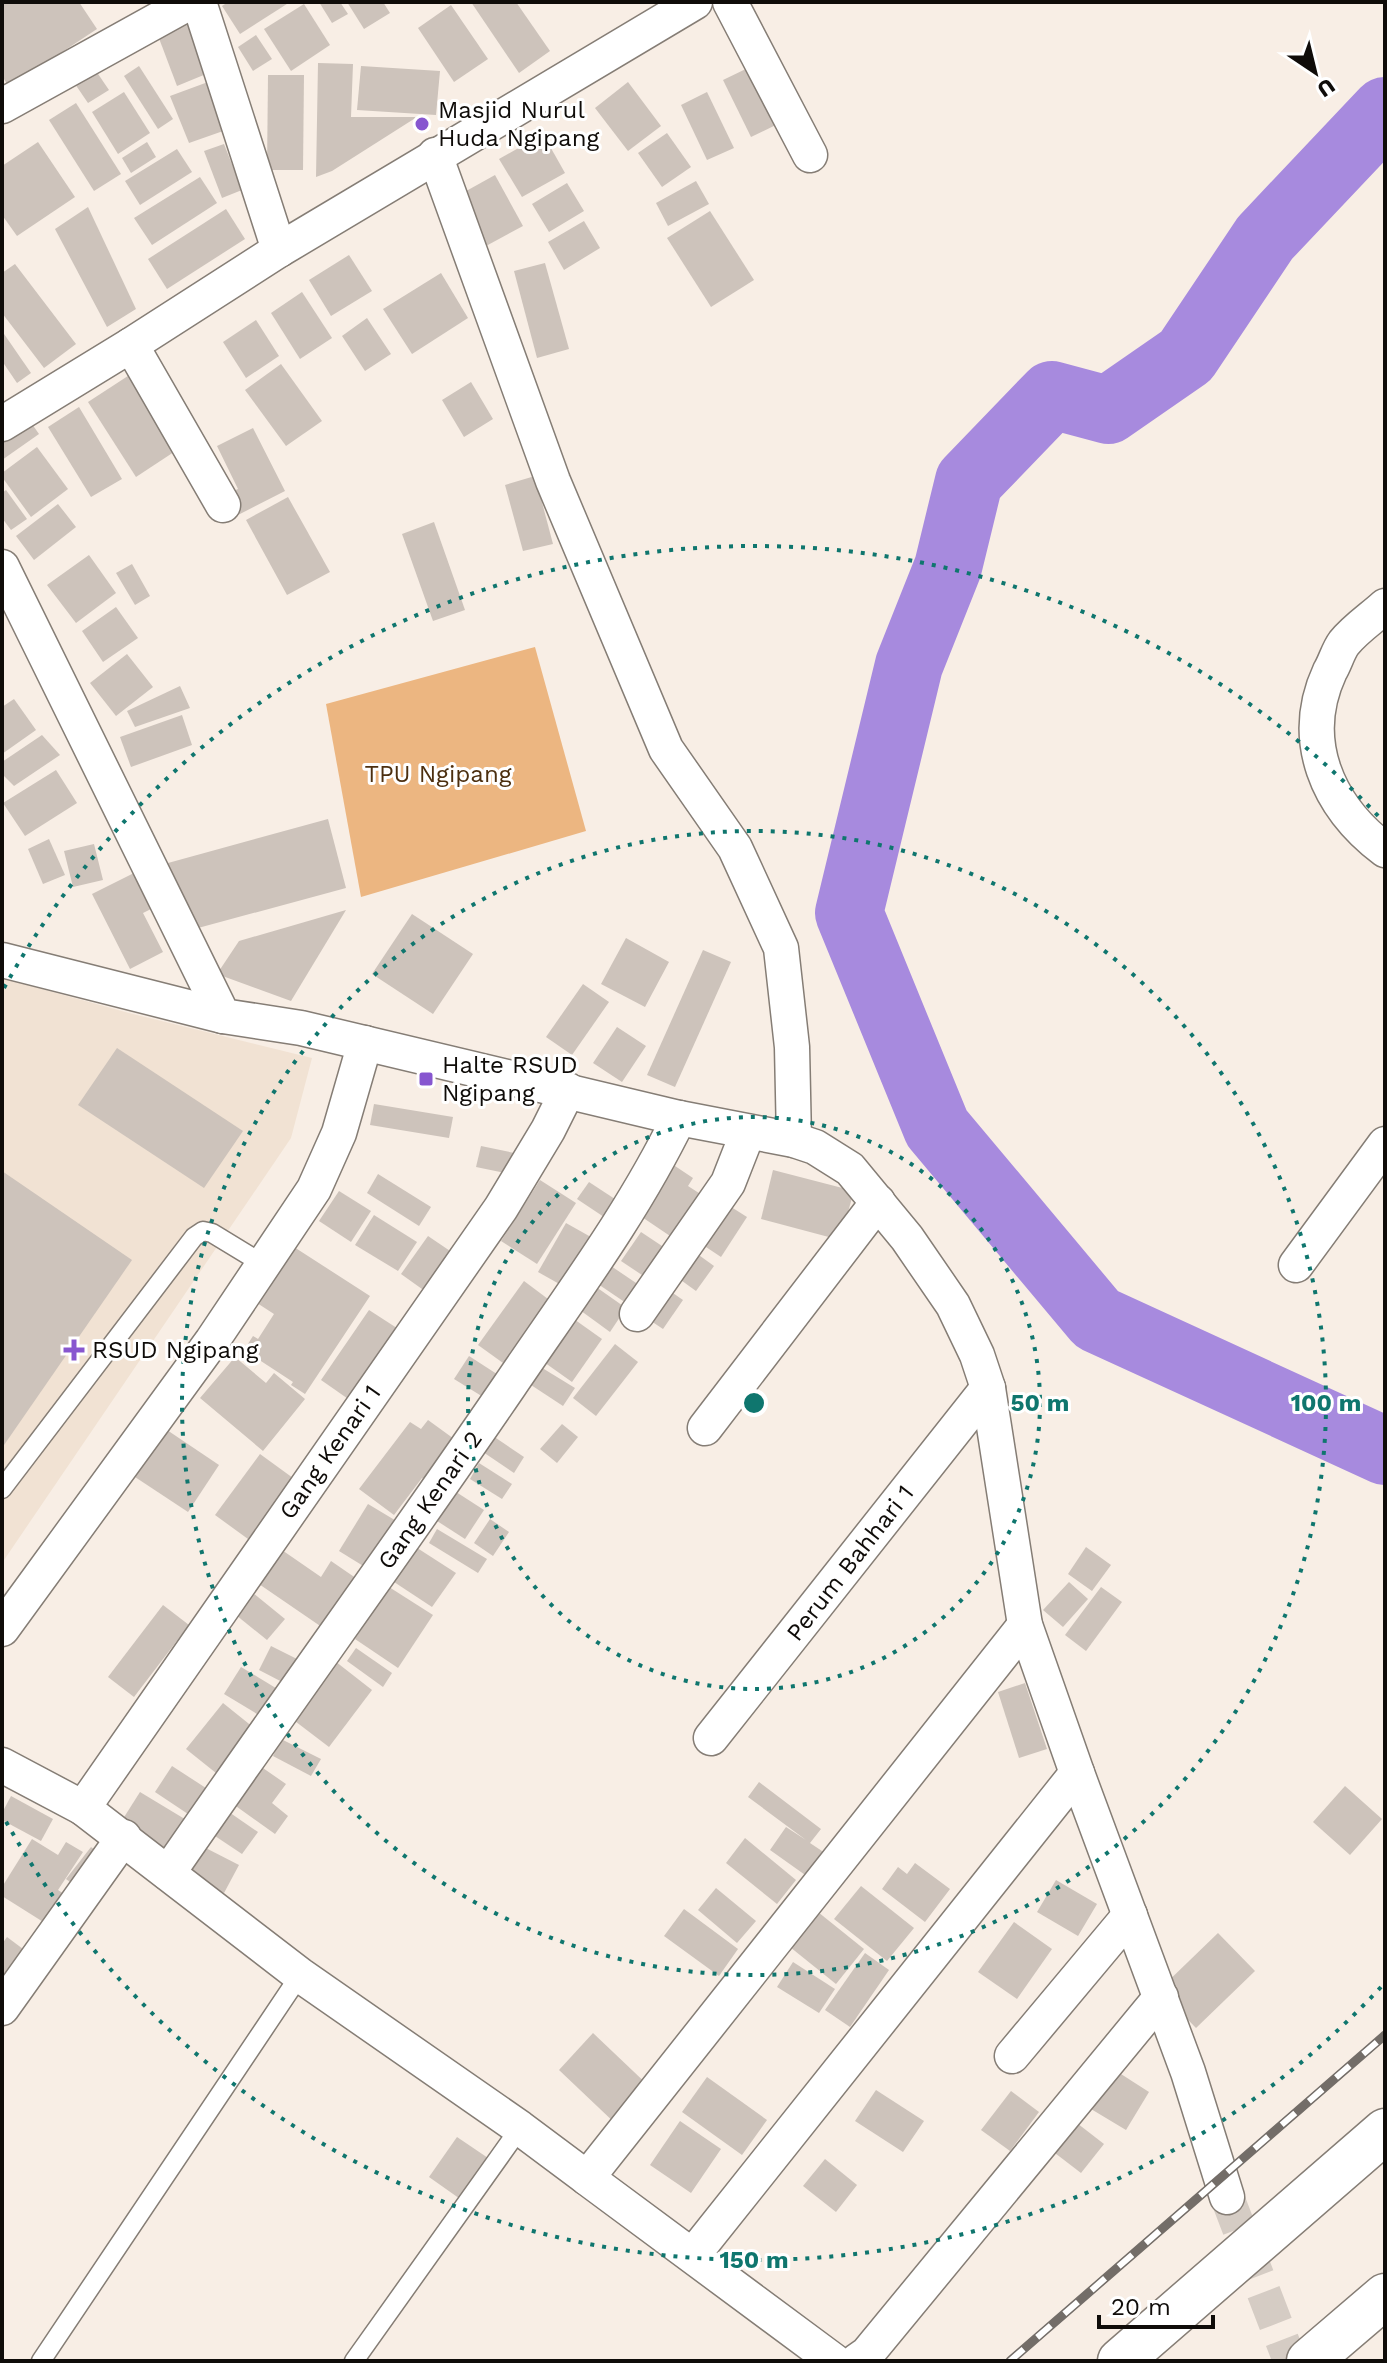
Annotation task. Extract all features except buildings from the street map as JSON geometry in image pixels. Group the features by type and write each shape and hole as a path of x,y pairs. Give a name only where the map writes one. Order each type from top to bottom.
{"highway":[{"path":"1120,2361 1385,2131"},
{"path":"1309,2361 1385,2296"}],"street":[{"path":"2,106 190,2"},
{"path":"199,2 279,250"},
{"path":"2,424 435,155 695,2"},
{"path":"730,2 810,155"},
{"path":"435,155 553,481 666,749 735,848 781,948 792,1047 794,1140"},
{"path":"131,345 223,505"},
{"path":"2,567 223,1016"},
{"path":"1385,606 1343,644 1321,691 1316,723 1320,759 1334,797 1364,833 1385,850"},
{"path":"2,960 223,1016 301,1028 679,1118 794,1140 831,1155 850,1169 907,1238 953,1305 977,1355 988,1388 1025,1625 1208,2127 1227,2197"},
{"path":"2,1629 212,1341 314,1189 339,1133 365,1043"},
{"name":"Gang Kenari 1","path":"83,1808 501,1208 568,1090"},
{"name":"Gang Kenari 2","path":"168,1873 405,1538 607,1242 654,1170 679,1118"},
{"path":"637,1314 728,1183 748,1132"},
{"path":"1296,1265 1385,1144"},
{"path":"705,1428 878,1202"},
{"name":"Perum Bahhari 1","path":"711,1738 988,1388"},
{"path":"587,2178 1025,1625"},
{"path":"2,1765 83,1808 124,1837 300,1975 520,2128 834,2361"},
{"path":"693,2255 1077,1773"},
{"path":"2,2008 124,1837"},
{"path":"1012,2056 1130,1915"},
{"path":"857,2361 867,2354 1161,1997"}],"lane":[{"path":"2,1489 194,1237 203,1231 212,1233 263,1264"},
{"path":"41,2361 300,1975"},
{"path":"354,2361 520,2128"}],"shaded area":[{"name":"RSUD Ngipang","path":"2,978 312,1058 291,1138 2,1563"}],"green space":[{"name":"TPU Ngipang","path":"535,647 586,831 361,897 326,704"}],"waterway":[{"path":"1385,111 1265,238 1186,356 1108,410 1052,395 969,481 948,567 909,665 849,913 937,1128 1097,1319 1385,1451"}],"tunnel":[{"path":"1227,2197 1290,2361"}],"railway":[{"path":"1010,2361 1385,2035"}],"place":[{"name":"Masjid Nurul Huda Ngipang","path":"422,124"},
{"name":"Halte RSUD Ngipang","path":"426,1079"},
{"name":"RSUD Ngipang","path":"74,1350"}]}
